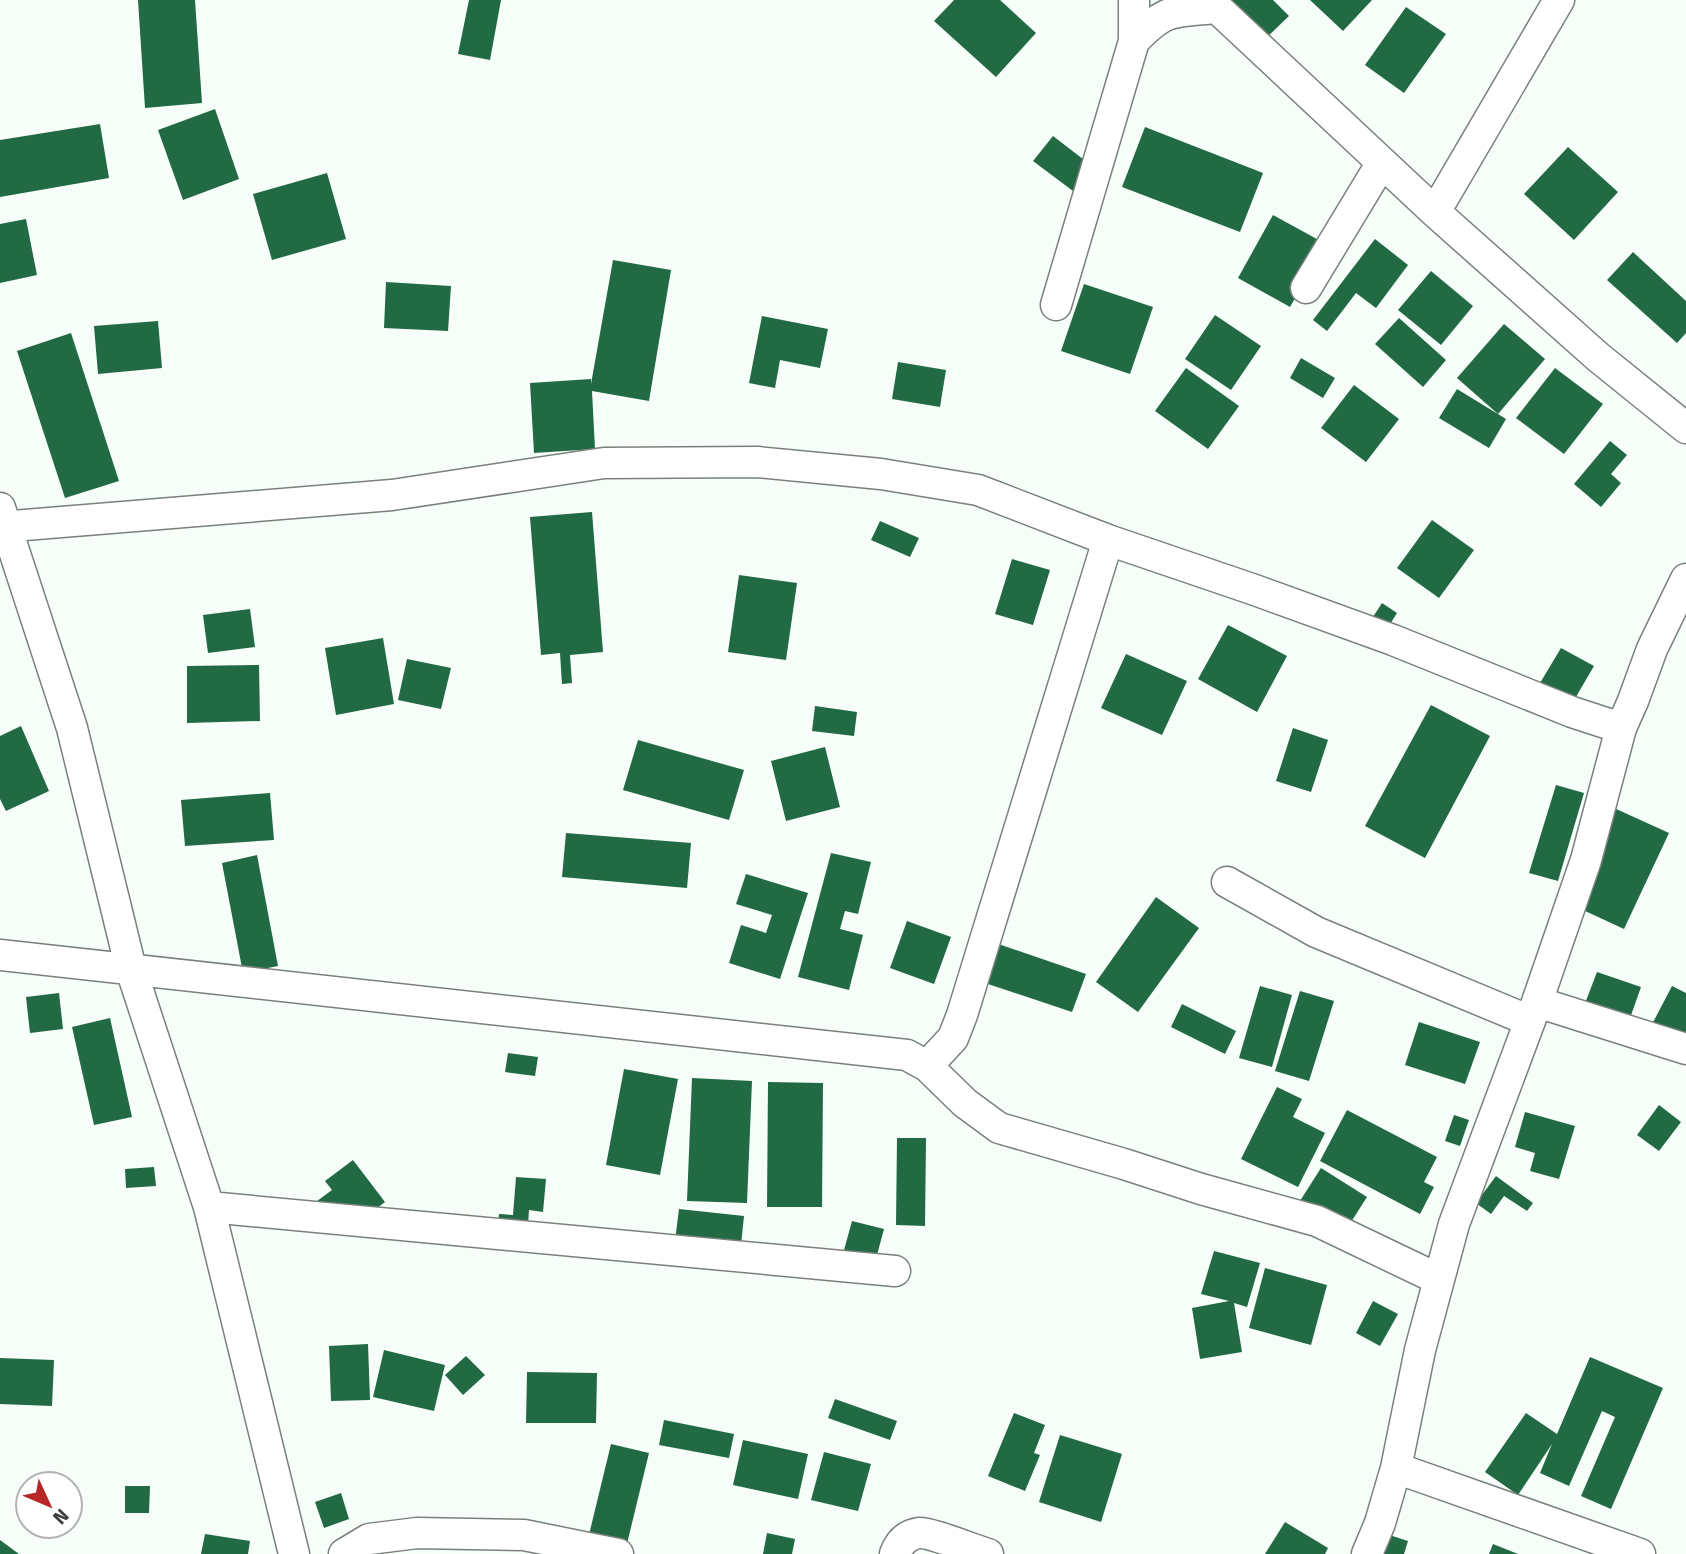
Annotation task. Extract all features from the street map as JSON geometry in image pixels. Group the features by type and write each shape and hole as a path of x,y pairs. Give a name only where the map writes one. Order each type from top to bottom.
{"street":[{"path":"1056,305 1134,41 1134,0"},
{"path":"1435,212 1559,0"},
{"path":"1134,41 1153,21 1166,13 1210,4 1381,164 1598,357 1686,428"},
{"path":"1306,288 1381,164"},
{"path":"294,1554 209,1207 131,970 72,728 2,521 392,495 604,463 757,462 881,474 978,490 1108,540 1393,640 1572,712 1621,728"},
{"path":"927,1066 953,1038 962,1015 1108,540"},
{"path":"1367,1554 1380,1523 1395,1468 1420,1350 1454,1224 1586,860 1621,728 1652,649 1686,579"},
{"path":"1227,882 1316,932 1533,1011 1686,1049"},
{"path":"0,955 907,1055 927,1066 965,1103 999,1128 1317,1221 1438,1279"},
{"path":"209,1207 895,1271"},
{"path":"1395,1468 1640,1554"},
{"path":"344,1554 369,1539 417,1533 524,1535 618,1554"},
{"path":"895,1554 906,1538 920,1533 988,1554"}],"building":[{"path":"138,0 195,0 202,103 145,108"},
{"path":"469,0 501,0 490,60 458,54"},
{"path":"954,0 1000,0 1036,33 996,77 934,21"},
{"path":"1227,0 1273,0 1289,16 1265,39"},
{"path":"1310,0 1372,0 1343,31"},
{"path":"1406,7 1446,34 1404,93 1365,65"},
{"path":"215,109 239,179 183,200 158,130"},
{"path":"100,124 109,178 0,197 0,140"},
{"path":"1145,127 1263,173 1240,232 1122,187"},
{"path":"1053,136 1092,166 1073,191 1033,161"},
{"path":"1568,147 1618,192 1574,240 1524,194"},
{"path":"327,173 346,239 272,260 253,194"},
{"path":"1273,215 1326,244 1290,307 1238,278"},
{"path":"26,219 37,275 0,283 0,224"},
{"path":"1375,239 1408,265 1376,308 1356,293 1327,331 1313,320"},
{"path":"1633,252 1686,301 1686,333 1677,343 1607,280"},
{"path":"613,260 671,270 649,401 592,391 595,449 534,453 530,383 591,379 591,384"},
{"path":"1431,271 1473,306 1441,345 1398,310"},
{"path":"386,282 451,286 448,331 384,328"},
{"path":"1084,284 1153,307 1130,374 1061,351"},
{"path":"1215,315 1261,346 1231,390 1185,359"},
{"path":"762,316 828,329 820,368 780,360 775,388 749,383"},
{"path":"1399,318 1446,360 1423,387 1375,344"},
{"path":"158,321 162,368 98,374 94,326"},
{"path":"1504,324 1545,359 1498,414 1457,378"},
{"path":"71,333 119,481 65,498 17,351"},
{"path":"1301,358 1335,378 1323,398 1290,378"},
{"path":"898,362 946,370 940,407 892,399"},
{"path":"1186,368 1239,406 1208,449 1155,411"},
{"path":"1555,368 1603,404 1564,454 1516,418"},
{"path":"1354,385 1399,419 1366,462 1321,428"},
{"path":"1457,389 1506,419 1489,448 1439,418"},
{"path":"1610,441 1627,455 1611,474 1621,483 1601,507 1574,484"},
{"path":"592,512 603,652 570,655 572,683 562,684 560,653 541,655 530,517"},
{"path":"1432,520 1474,550 1439,598 1397,568"},
{"path":"880,521 919,538 910,557 871,540"},
{"path":"1012,559 1050,570 1033,625 995,614"},
{"path":"739,575 797,583 786,660 728,652"},
{"path":"1382,603 1397,613 1387,629 1371,620"},
{"path":"250,609 255,647 208,653 203,615"},
{"path":"1228,625 1287,656 1257,712 1198,679"},
{"path":"383,638 394,704 336,715 325,648"},
{"path":"1561,648 1594,666 1570,707 1537,688"},
{"path":"1126,654 1187,681 1162,735 1101,708"},
{"path":"407,659 451,668 441,709 398,700"},
{"path":"259,665 260,721 187,723 187,666"},
{"path":"1431,705 1490,736 1425,858 1365,826"},
{"path":"815,706 857,712 854,736 812,731"},
{"path":"21,726 49,791 6,811 0,799 0,736"},
{"path":"1293,728 1328,740 1311,792 1276,781"},
{"path":"638,740 744,770 729,820 623,790"},
{"path":"825,747 840,807 786,821 771,761"},
{"path":"1556,785 1584,793 1558,881 1529,873"},
{"path":"270,793 274,840 185,846 181,800"},
{"path":"1614,808 1669,833 1624,929 1570,904"},
{"path":"566,833 691,843 687,888 562,877"},
{"path":"831,853 871,862 858,914 845,911 840,929 863,935 849,990 798,977"},
{"path":"257,855 278,966 243,973 222,863"},
{"path":"746,874 808,893 780,979 729,963 741,925 766,933 772,915 736,904"},
{"path":"1156,897 1199,928 1138,1012 1096,982"},
{"path":"907,921 951,937 934,984 890,968"},
{"path":"984,939 1086,974 1072,1012 970,978"},
{"path":"1597,972 1641,987 1629,1021 1584,1006"},
{"path":"1260,986 1292,995 1272,1067 1239,1058"},
{"path":"1672,986 1686,993 1686,1052 1648,1032"},
{"path":"1300,991 1334,1001 1309,1081 1275,1071"},
{"path":"59,993 63,1029 30,1033 26,997"},
{"path":"1182,1004 1236,1031 1225,1054 1171,1027"},
{"path":"110,1018 132,1117 94,1125 72,1027"},
{"path":"1419,1022 1480,1042 1465,1084 1405,1065"},
{"path":"508,1053 538,1057 535,1076 505,1072"},
{"path":"624,1069 678,1079 660,1175 606,1165"},
{"path":"692,1078 752,1081 747,1203 687,1201"},
{"path":"768,1082 823,1083 822,1207 767,1207"},
{"path":"1277,1087 1302,1099 1293,1117 1325,1133 1298,1187 1241,1159"},
{"path":"1659,1105 1681,1122 1659,1151 1637,1135"},
{"path":"1347,1110 1437,1157 1424,1182 1434,1187 1420,1214 1320,1161"},
{"path":"1525,1112 1575,1126 1559,1179 1530,1171 1535,1153 1515,1147"},
{"path":"1454,1115 1469,1120 1460,1146 1445,1141"},
{"path":"897,1138 926,1138 925,1226 896,1225"},
{"path":"353,1160 385,1202 356,1224 309,1207 332,1190 325,1181"},
{"path":"154,1167 156,1186 126,1188 125,1169"},
{"path":"1321,1168 1367,1197 1337,1244 1291,1215"},
{"path":"1496,1176 1533,1203 1527,1211 1504,1196 1491,1214 1476,1203"},
{"path":"516,1177 546,1179 543,1212 529,1210 527,1242 497,1240 499,1214 513,1215"},
{"path":"679,1209 744,1216 739,1264 673,1257"},
{"path":"852,1221 884,1229 870,1281 838,1272"},
{"path":"1214,1251 1260,1263 1247,1307 1234,1303 1242,1352 1200,1359 1192,1308 1229,1301 1201,1294"},
{"path":"1265,1268 1327,1285 1311,1345 1249,1328"},
{"path":"1373,1301 1398,1314 1380,1346 1356,1333"},
{"path":"368,1344 370,1400 331,1401 329,1346"},
{"path":"384,1350 445,1365 434,1411 373,1397"},
{"path":"466,1356 485,1375 463,1395 445,1375"},
{"path":"1590,1357 1663,1388 1611,1509 1581,1496 1615,1417 1602,1411 1569,1486 1540,1473 1552,1444 1518,1495 1485,1472 1526,1413 1557,1434"},
{"path":"0,1358 54,1360 52,1406 0,1404"},
{"path":"527,1372 597,1373 596,1423 526,1423"},
{"path":"835,1399 897,1421 890,1440 828,1418"},
{"path":"1014,1413 1045,1425 1034,1453 1040,1455 1025,1491 988,1476"},
{"path":"664,1420 734,1434 729,1458 659,1445"},
{"path":"1060,1435 1122,1454 1101,1522 1039,1502"},
{"path":"743,1440 808,1454 798,1499 733,1485"},
{"path":"611,1444 649,1453 625,1552 587,1543"},
{"path":"824,1452 871,1464 858,1511 811,1500"},
{"path":"125,1486 150,1486 149,1513 125,1513"},
{"path":"341,1493 349,1519 324,1528 315,1502"},
{"path":"1285,1522 1328,1548 1325,1554 1265,1554"},
{"path":"1380,1532 1408,1541 1404,1554 1372,1554"},
{"path":"767,1533 795,1539 792,1554 763,1554"},
{"path":"205,1534 250,1541 248,1554 201,1554"},
{"path":"0,1540 19,1554 0,1554"},
{"path":"1493,1544 1518,1554 1489,1554"}]}
